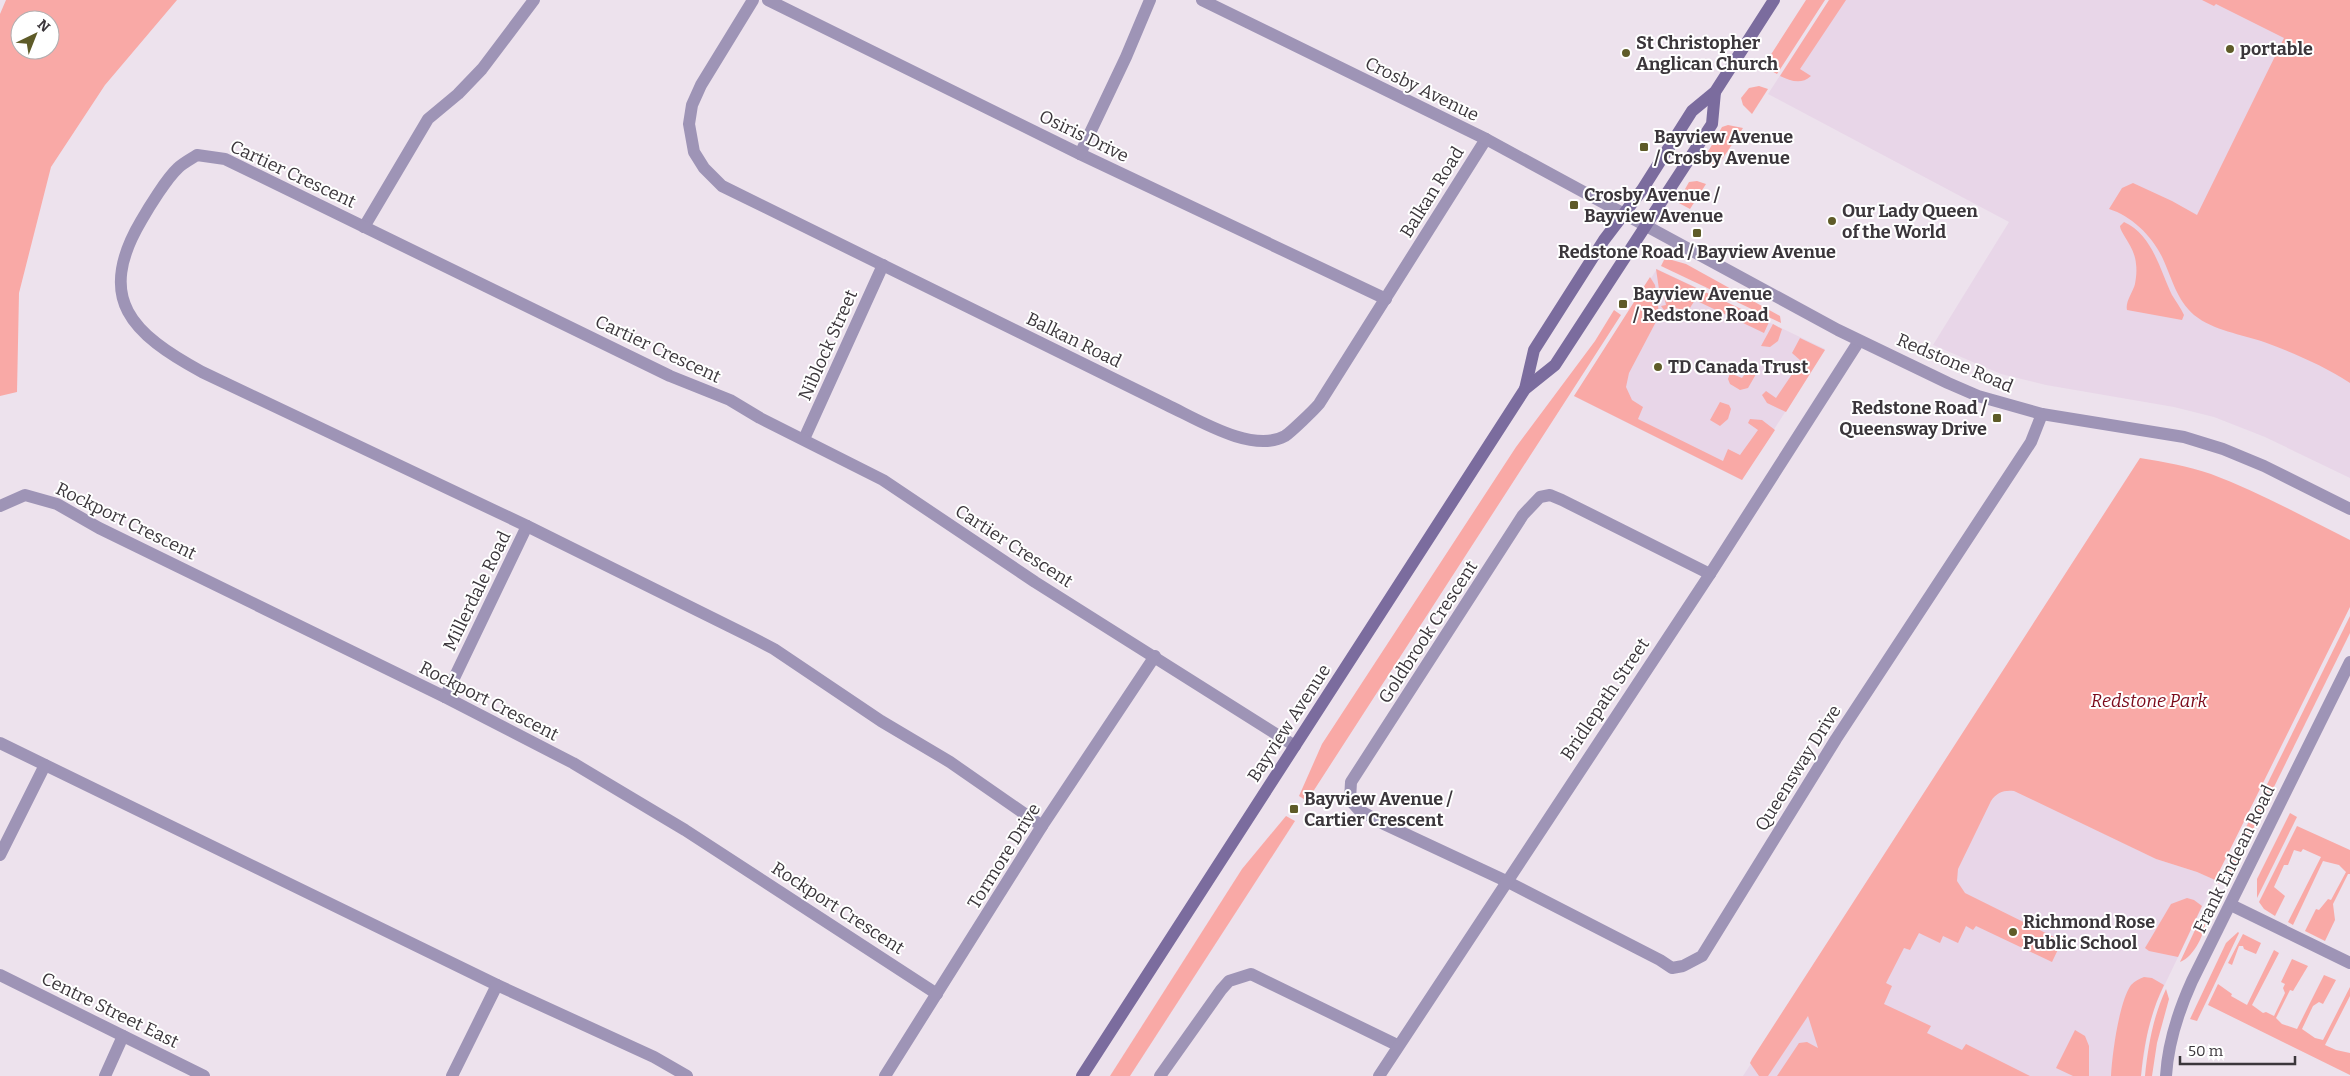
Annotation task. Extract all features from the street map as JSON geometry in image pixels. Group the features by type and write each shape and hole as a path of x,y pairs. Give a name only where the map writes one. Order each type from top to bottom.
{"main road":[{"name":"Bayview Avenue","path":"1525,389 1534,350 1604,240 1642,190 1692,111 1715,92 1774,0"},
{"name":"Bayview Avenue","path":"1082,1076 1525,389 1555,365 1648,226 1712,124 1715,92"}],"street":[{"path":"364,227 428,119 458,94 482,69 534,0"},
{"name":"Balkan Road","path":"753,0 701,85 692,105 689,124 694,152 704,168 722,186 1236,437 1272,440 1285,436 1319,404 1486,139"},
{"name":"Osiris Drive","path":"768,0 1080,154 1386,299"},
{"path":"1080,154 1126,57 1150,0"},
{"name":"Crosby Avenue","path":"1202,0 1486,139 1625,213"},
{"name":"Cartier Crescent","path":"1042,826 950,762 881,721 774,650 527,526 202,372 164,351 148,338 133,320 119,288 120,267 133,234 142,218 178,168 197,155 225,159 670,376 730,400 760,418 883,480 1011,566 1295,746"},
{"name":"Redstone Road","path":"1625,213 1859,341 1978,396 2042,414 2166,434 2223,449 2264,466 2350,509"},
{"name":"Niblock Street","path":"804,439 883,265"},
{"name":"Bridlepath Street","path":"1379,1076 1710,574 1859,341"},
{"name":"Queensway Drive","path":"1506,882 1660,960 1672,968 1683,966 1702,956 1836,739 2031,442 2042,414"},
{"name":"Rockport Crescent","path":"0,506 25,495 57,504 99,528 445,697 573,763 634,799 937,994"},
{"name":"Goldbrook Crescent","path":"1506,882 1384,824 1359,810 1350,800 1349,794 1351,782 1523,515 1540,497 1550,496 1562,500 1710,574"},
{"name":"Millerdale Road","path":"445,697 527,526"},
{"name":"Tormore Drive","path":"885,1076 1042,826 1155,656"},
{"name":"Frank Endean Road","path":"2166,1076 2167,1059 2181,1006 2350,662"},
{"path":"0,743 497,985 654,1057 687,1076"},
{"path":"0,855 45,765"},
{"path":"2231,905 2350,963"},
{"path":"1160,1076 1228,981 1251,974 1398,1045"},
{"name":"Centre Street East","path":"0,975 204,1076"},
{"path":"452,1076 497,985"},
{"path":"105,1076 123,1036"}],"shaded area":[{"path":"1829,0 2350,0 2350,478 2265,437 2214,417 2174,407 2046,385 2001,374 1933,345 2009,222 1768,94"},
{"path":"1657,269 1825,349 1742,480 1574,396"},
{"name":"Richmond Rose Public School","path":"1949,757 2156,859 2197,872 2215,880 2155,1005 2147,1035 2141,1076 1743,1076"}],"green space":[{"path":"6,0 177,0 105,85 51,167 19,293 17,392 0,396 0,14"},
{"path":"1806,0 1825,0 1777,74 1766,68 1765,60 1770,56"},
{"path":"1829,0 1846,0 1800,69 1811,76 1800,81 1792,81 1780,76"},
{"path":"2202,0 2350,0 2350,383 2298,355 2210,325 2194,315 2183,303 2159,251 2148,235 2134,222 2109,209 2122,188 2133,183 2197,215 2284,38 2216,4 2214,6"},
{"path":"1759,86 1768,89 1752,114 1743,105 1741,98 1749,88"},
{"path":"1728,125 1743,128 1715,170 1707,163 1705,157 1722,127"},
{"path":"1697,181 1706,184 1690,209 1677,202 1689,182"},
{"path":"2124,222 2142,235 2154,254 2172,295 2184,315 2182,320 2127,310 2128,300 2135,284 2136,269 2133,252 2120,226"},
{"path":"1665,258 1686,264 1780,316 1781,323 1661,266"},
{"path":"1656,269 1769,322 1764,333 1695,300 1688,311 1671,307 1664,310 1661,306 1666,305 1664,296 1660,296"},
{"path":"1650,277 1655,285 1656,292 1651,293 1653,306 1658,305 1659,316 1629,373 1626,387 1632,400 1643,407 1638,419 1723,461 1728,449 1740,455 1758,430 1748,423 1750,419 1762,420 1775,430 1742,480 1574,396"},
{"path":"1614,310 1621,315 1307,801 1299,796 1322,744 1516,447 1595,341"},
{"path":"1773,324 1782,329 1778,341 1770,347 1761,346"},
{"path":"1800,338 1825,350 1786,412 1767,403 1762,395 1766,391 1776,398 1801,361 1792,353"},
{"path":"1753,362 1759,369 1748,388 1740,390 1730,384 1728,379 1730,373 1742,378"},
{"path":"1720,402 1729,405 1731,409 1728,419 1720,426 1710,420"},
{"name":"Redstone Park","path":"2140,458 2185,466 2229,481 2350,540 2350,607 2215,880 2197,872 2156,859 2014,791 2001,792 1991,801 1958,869 1957,881 1965,893 2062,941 2052,962 1976,926 1973,930 1966,926 1958,943 1943,936 1940,943 1919,933 1910,950 1904,948 1886,983 1892,986 1884,1004 1931,1026 1927,1033 1962,1050 1966,1044 2030,1076 1777,1076 1799,1043 1807,1042 1818,1048 1808,1016 1768,1076 1759,1076 1750,1063 1752,1059"},
{"path":"2350,616 2350,633 2230,876 2224,882 2218,884"},
{"path":"2290,813 2297,817 2257,898 2257,879"},
{"path":"1286,816 1295,821 1130,1076 1110,1076 1242,869"},
{"path":"2297,826 2350,850 2350,874 2348,874 2333,904 2335,920 2325,941 2305,931 2316,909 2319,910 2328,899 2331,900 2346,872 2339,865 2323,861 2293,925 2288,922 2321,857 2303,849 2301,852 2294,850 2288,865 2284,865 2274,887 2285,896 2275,916 2264,909 2259,902"},
{"path":"2187,898 2194,900 2202,906 2178,957 2149,951 2145,948 2171,904"},
{"path":"2202,915 2206,917 2201,937 2190,955 2180,962"},
{"path":"2238,932 2197,1021 2190,1019 2226,943"},
{"path":"2243,934 2261,943 2256,954 2244,949 2243,946 2239,946 2232,965 2228,963"},
{"path":"2274,950 2279,953 2252,1005 2263,1013 2266,1012 2274,1016 2285,993 2283,988 2285,984 2281,982 2292,959 2308,966 2293,991 2290,990 2276,1018 2282,1024 2297,1029 2324,975 2336,980 2323,1004 2319,1002 2313,1006 2302,1029 2315,1038 2323,1040 2350,987 2350,996 2325,1045 2350,1053 2350,1075 2208,1005 2218,984 2232,994 2231,996 2247,1005"},
{"path":"2144,977 2152,978 2164,985 2148,1029 2141,1076 2111,1076 2115,1042 2123,1003 2131,985"},
{"path":"2166,989 2169,999 2157,1043 2152,1076 2145,1076 2152,1032"},
{"path":"2075,1030 2085,1036 2089,1046 2089,1076 2073,1076 2056,1068"}],"place":[{"name":"portable","path":"2230,49"},
{"name":"St Christopher Anglican Church","path":"1626,53"},
{"name":"Bayview Avenue / Crosby Avenue","path":"1644,147"},
{"name":"Crosby Avenue / Bayview Avenue","path":"1574,205"},
{"name":"Our Lady Queen of the World","path":"1832,221"},
{"name":"Redstone Road / Bayview Avenue","path":"1697,233"},
{"name":"Bayview Avenue / Redstone Road","path":"1623,304"},
{"name":"TD Canada Trust","path":"1658,367"},
{"name":"Redstone Road / Queensway Drive","path":"1997,418"},
{"name":"Bayview Avenue / Cartier Crescent","path":"1294,809"},
{"name":"Richmond Rose Public School","path":"2013,932"}]}
